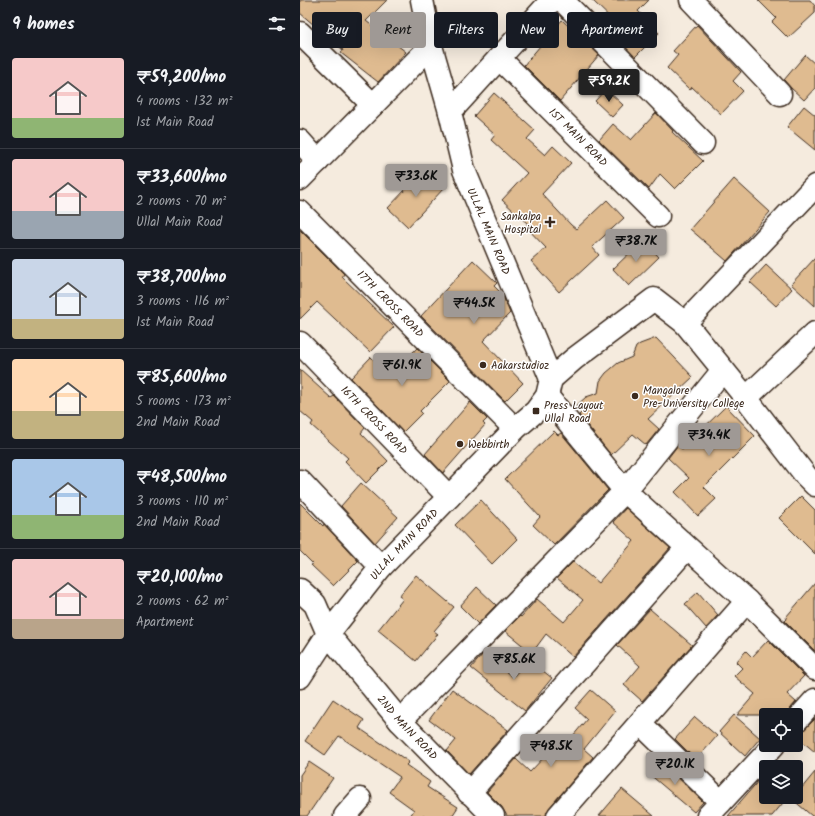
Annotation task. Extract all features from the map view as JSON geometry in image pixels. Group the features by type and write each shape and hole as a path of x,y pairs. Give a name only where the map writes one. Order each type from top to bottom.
{"street":[{"name":"ULLAL MAIN ROAD","path":"300,677 328,634 382,567 515,429 536,411 549,388 464,170 450,112 431,46 422,0"},
{"path":"450,112 552,0"},
{"path":"562,0 703,143"},
{"path":"691,0 780,94"},
{"path":"300,32 373,104"},
{"path":"300,179 431,46"},
{"name":"1ST MAIN ROAD","path":"499,58 658,216"},
{"path":"300,141 318,160"},
{"path":"685,323 815,186"},
{"name":"17TH CROSS ROAD","path":"300,212 515,429"},
{"path":"812,476 685,323 654,300 574,359 549,388 625,491 747,601 815,669"},
{"path":"746,398 815,333"},
{"name":"16TH CROSS ROAD","path":"300,343 449,497"},
{"path":"400,721 625,491 723,370"},
{"path":"300,481 382,567"},
{"path":"469,793 688,548"},
{"name":"2ND MAIN ROAD","path":"300,590 315,604 328,634 400,721 493,816"},
{"path":"558,816 747,601"},
{"path":"803,713 815,700"},
{"path":"640,723 715,809 768,752"},
{"path":"345,816 360,799"}],"building":[{"path":"300,0 387,0 375,12 370,12 370,17 366,21 370,24 370,48 401,48 406,52 378,82 341,53 343,50 341,48 362,48 362,12 312,12 312,23 300,13"},
{"path":"592,0 649,0 638,11 639,12 604,12"},
{"path":"758,0 810,0 815,6 815,13 788,38 772,22 776,18"},
{"path":"562,20 567,25 567,48 592,48 599,55 560,101 524,65 538,48 559,48 559,24"},
{"path":"697,25 741,72 733,81 743,91 721,114 692,87 690,90 667,68 678,55 673,51"},
{"path":"626,48 644,48 635,57"},
{"path":"805,55 815,64 815,88 804,100 784,80"},
{"path":"606,89 623,105 612,117 595,101"},
{"path":"494,93 535,130 527,139 545,155 553,146 571,163 542,194 571,225 576,229 607,200 624,218 592,247 599,255 559,292 531,261 546,248 525,226 528,224 502,200 527,173 491,140 495,135 474,116"},
{"path":"804,106 815,115 815,150 787,127"},
{"path":"656,113 673,131 672,132 703,161 675,189 660,174 649,189 599,140 613,124 631,140"},
{"path":"425,169 445,187 408,227 388,208"},
{"path":"734,179 770,212 727,261 690,229"},
{"path":"300,230 344,274 342,277 394,327 370,352 317,302 300,319"},
{"path":"643,240 659,257 629,286 613,269"},
{"path":"815,258 815,306 791,284"},
{"path":"473,260 497,283 494,286 502,294 510,313 483,341 523,383 505,401 421,316"},
{"path":"766,265 792,289 776,306 750,282"},
{"name":"Mangalore Pre-University College","path":"656,338 693,377 648,419 659,429 646,445 633,434 611,455 579,415 582,412 576,406 586,397 598,393 600,381 606,373 618,363 632,357 636,347"},
{"path":"417,348 450,381 420,411 422,413 403,432 351,378 371,357 390,376"},
{"path":"300,370 331,398 334,396 365,428 361,433 388,461 366,483 345,461 348,458 311,425 313,422 300,411"},
{"path":"470,402 487,419 483,423 485,425 443,473 425,454"},
{"path":"726,406 755,436 704,487 716,499 698,516 675,492 689,478 668,458 678,445 682,449"},
{"path":"554,431 558,435 561,433 608,490 554,545 533,525 540,517 505,479"},
{"path":"361,483 398,517 375,543 341,506"},
{"path":"801,496 815,510 815,554 779,518"},
{"path":"481,500 517,539 492,564 455,525"},
{"path":"300,503 323,526 324,524 358,561 333,586 311,565 313,564 300,551"},
{"path":"626,508 670,548 573,657 546,634 532,653 505,631 520,616 521,617 537,599 564,622 583,600 557,578 573,562 598,583 634,541 613,522"},
{"path":"416,575 454,607 434,631 438,634 416,661 378,630 403,599 399,596"},
{"path":"815,583 815,651 785,621 787,619 786,617"},
{"path":"477,587 496,605 478,624 460,606"},
{"path":"698,592 718,615 706,628 685,604"},
{"path":"650,609 692,645 642,701 624,685 640,666 617,645"},
{"path":"768,640 804,676 787,694 796,702 791,708 759,708 759,715 737,715 755,694 734,676 742,668 736,662 746,651 752,657"},
{"path":"483,654 513,677 528,659 552,678 525,711 471,668"},
{"path":"452,689 508,730 469,774 447,751 456,740 429,720"},
{"path":"591,690 615,711 584,749 593,757 549,808 546,816 507,816 502,807 487,792 516,759 530,772 546,755 552,761 587,719 575,708"},
{"path":"333,699 364,720 359,728 409,762 406,765 430,782 427,787 458,807 452,816 410,816 414,810 389,792 400,777 339,736 325,755 305,741"},
{"path":"734,715 759,737 759,739 745,756 719,732"},
{"path":"695,717 717,736 696,760 675,739"},
{"path":"815,719 815,752 803,742 803,731"},
{"path":"660,760 703,802 694,812 648,773"},
{"path":"309,762 333,778 307,816 300,816 300,775"},
{"path":"815,772 815,816 812,816 798,804 803,804 803,787"},
{"path":"759,780 759,804 782,804 772,816 728,816"},
{"path":"622,789 654,816 599,816"}],"place":[{"name":"Sankalpa Hospital","path":"550,222"},
{"name":"Aakarstudioz","path":"483,365"},
{"name":"Mangalore Pre-University College","path":"635,396"},
{"name":"Press Layout Ullal Road","path":"536,411"},
{"name":"Webbirth","path":"460,444"}]}
